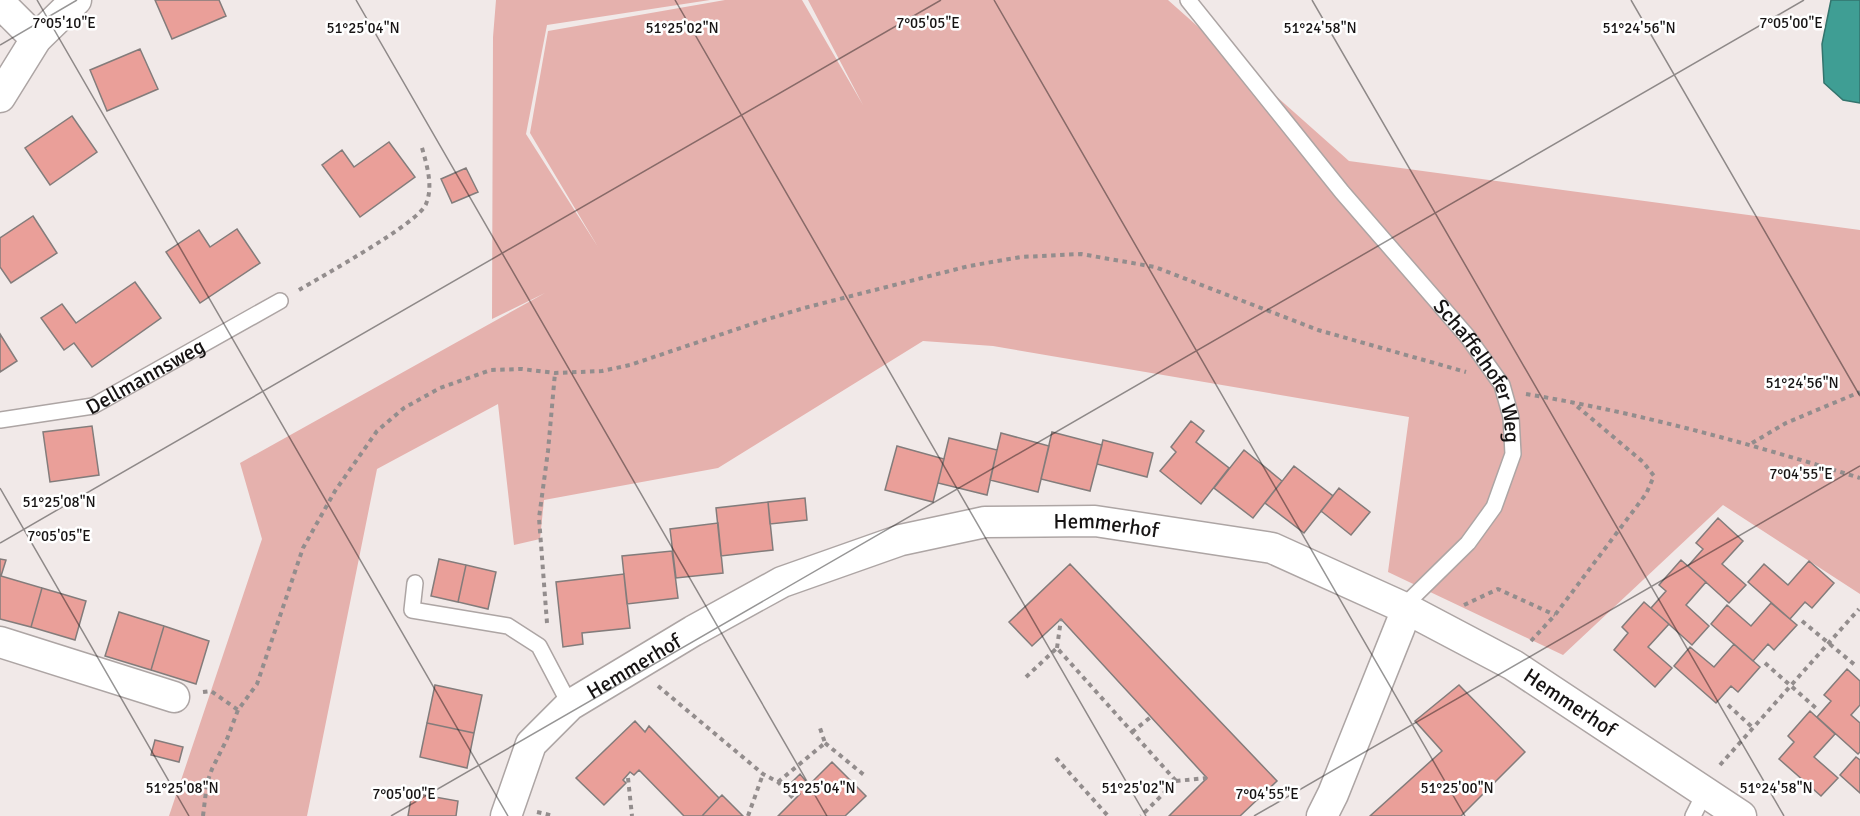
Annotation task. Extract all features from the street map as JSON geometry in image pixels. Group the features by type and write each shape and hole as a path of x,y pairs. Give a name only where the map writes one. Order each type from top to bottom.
{"street":[{"path":"0,97 36,39 76,0"},
{"path":"0,3 36,39"},
{"name":"Hemmerhof","path":"506,816 531,744 570,705 693,631 782,582 901,540 985,522 1095,521 1272,548 1407,609 1513,665 1699,799 1741,816"},
{"name":"Schaffelhofer Weg","path":"1322,816 1333,794 1407,609"},
{"path":"0,642 174,697"}],"lane":[{"name":"Schaffelhofer Weg","path":"1188,0 1342,192 1467,336 1502,385 1511,417 1513,454 1494,507 1468,543 1412,598 1407,609"},
{"name":"Dellmannsweg","path":"0,420 93,406 280,301"},
{"path":"415,583 412,610 508,626 538,646 570,705"}],"path":[{"path":"280,301 403,227 426,206 430,181 421,144"},
{"path":"203,816 207,783 238,710 257,684 303,548 335,491 377,431 404,408 440,388 491,370 522,369 555,373 602,371 630,365 755,323 969,266 1021,257 1081,254 1155,267 1318,330 1523,393 1572,401 1751,444 1860,478"},
{"path":"538,646 547,627 539,518 555,373"},
{"path":"1751,444 1786,423 1860,392"},
{"path":"1513,665 1528,644 1555,615 1646,494 1654,476 1643,462 1572,401"},
{"path":"1443,627 1459,608 1498,589 1555,615"},
{"path":"1699,799 1753,728 1859,609"},
{"path":"1026,677 1057,648 1061,619"},
{"path":"1802,621 1855,665"},
{"path":"1057,648 1176,781"},
{"path":"1765,663 1817,709"},
{"path":"635,666 763,774 777,782 793,798"},
{"path":"174,697 212,691 238,710"},
{"path":"1728,705 1753,728"},
{"path":"1132,732 1152,716"},
{"path":"819,725 825,743 864,775"},
{"path":"777,782 825,743"},
{"path":"1056,758 1108,816"},
{"path":"748,816 763,774"},
{"path":"628,778 632,816"},
{"path":"1141,816 1176,781 1207,778"}],"shaded area":[{"path":"496,0 710,0 547,25 526,134 598,247 530,133 548,31 725,0 802,0 863,105 808,0 1168,0 1349,161 1860,230 1860,594 1723,505 1563,655 1388,572 1409,417 993,346 923,341 718,468 544,500 540,539 514,545 498,404 377,469 307,816 169,816 262,539 240,463 545,293 492,319 493,37"}],"water":[{"path":"1831,0 1860,0 1860,103 1843,100 1824,83 1822,44"}],"building":[{"path":"155,0 219,0 226,16 172,39"},
{"path":"140,49 158,89 107,111 90,70"},
{"path":"72,116 97,152 50,185 25,148"},
{"path":"389,142 415,177 360,217 322,165 342,150 354,167"},
{"path":"466,168 478,192 452,203 441,179"},
{"path":"33,216 57,253 11,283 0,267 0,238"},
{"path":"237,229 260,263 200,303 166,252 199,230 210,247"},
{"path":"135,282 161,318 92,367 74,343 64,350 41,318 62,304 76,323"},
{"path":"0,334 17,361 0,372"},
{"path":"1191,421 1204,431 1196,442 1229,468 1201,504 1160,471 1176,452 1171,447"},
{"path":"92,426 99,475 50,482 43,432"},
{"path":"1052,432 1102,445 1090,491 1041,479"},
{"path":"1001,433 1049,446 1038,492 990,480"},
{"path":"949,438 997,450 987,495 938,483"},
{"path":"1103,440 1153,453 1147,477 1097,464"},
{"path":"897,446 944,459 933,502 885,490"},
{"path":"1244,450 1282,481 1253,518 1214,488"},
{"path":"1294,466 1333,496 1304,533 1265,503"},
{"path":"1339,488 1370,512 1351,535 1321,511"},
{"path":"805,498 807,520 770,524 768,502"},
{"path":"768,502 773,550 721,556 716,508"},
{"path":"1718,518 1743,541 1722,564 1746,585 1729,603 1688,566 1703,549 1696,543"},
{"path":"718,523 723,573 676,578 670,529"},
{"path":"672,551 678,598 627,604 622,556"},
{"path":"0,559 6,560 1,576 42,588 31,627 0,619"},
{"path":"439,559 466,565 458,602 431,596"},
{"path":"1681,560 1706,582 1686,605 1709,626 1692,645 1651,608 1666,591 1659,585"},
{"path":"1809,561 1834,583 1812,608 1805,602 1790,619 1748,582 1764,564 1788,585"},
{"path":"1070,564 1277,781 1240,816 1169,816 1207,778 1061,619 1032,646 1009,622"},
{"path":"466,565 496,572 488,609 458,602"},
{"path":"624,574 630,628 582,633 583,644 563,647 556,582"},
{"path":"42,588 86,601 75,640 31,627"},
{"path":"1644,602 1669,624 1648,647 1672,668 1655,687 1614,650 1628,633 1622,627"},
{"path":"1771,603 1797,625 1774,650 1768,644 1753,661 1711,624 1727,605 1751,626"},
{"path":"119,612 164,626 151,670 105,656"},
{"path":"164,626 209,641 196,684 151,670"},
{"path":"1734,644 1760,667 1738,692 1731,686 1716,703 1674,666 1690,647 1714,667"},
{"path":"1847,669 1860,681 1860,705 1851,715 1860,723 1860,752 1858,754 1817,717 1831,701 1824,695"},
{"path":"435,685 482,695 474,733 427,723"},
{"path":"1459,685 1525,752 1461,816 1370,816 1442,751 1415,721"},
{"path":"1810,711 1835,734 1814,757 1838,778 1821,796 1779,759 1794,742 1788,736"},
{"path":"635,721 645,732 649,726 719,798 702,816 684,816 639,770 634,775 630,772 623,780 626,783 604,805 576,778"},
{"path":"427,723 474,733 467,768 420,757"},
{"path":"155,740 183,747 179,762 151,755"},
{"path":"1856,757 1860,760 1860,793 1840,775"},
{"path":"832,762 866,796 845,816 778,816 800,794 790,784 800,774 809,785"},
{"path":"412,793 458,801 456,816 408,816"},
{"path":"722,795 743,816 702,816"}]}
